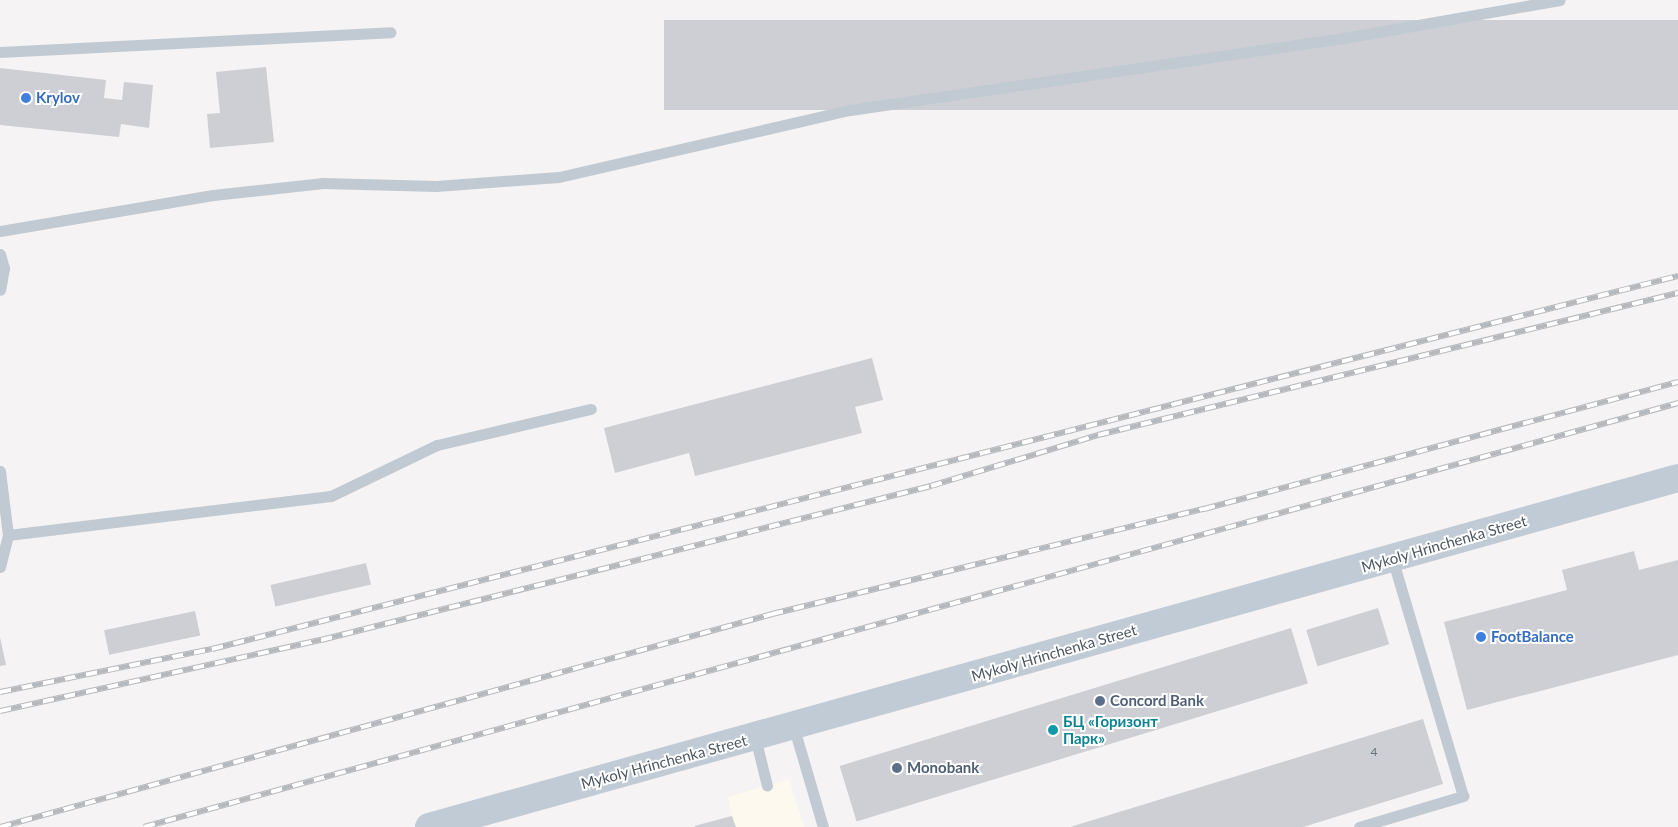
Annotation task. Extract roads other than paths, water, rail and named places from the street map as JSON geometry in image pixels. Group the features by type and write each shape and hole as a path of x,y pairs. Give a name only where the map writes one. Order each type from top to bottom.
{"main road":[{"name":"Mykoly Hrinchenka Street","path":"429,827 1678,478"}],"lane":[{"path":"0,231 213,195 323,183 436,186 559,177 850,110 1344,38 1560,0"},
{"path":"0,52 390,32"},
{"path":"0,254 4,268 0,290"},
{"path":"8,534 331,496 437,445 591,409"},
{"path":"0,471 8,534 0,567"},
{"path":"1359,827 1463,796 1392,558"},
{"path":"794,725 823,827"},
{"path":"755,737 767,786"}],"railway":[{"path":"0,692 212,649 1678,276"},
{"path":"0,711 321,640 931,486 1098,435 1678,293"},
{"path":"0,827 772,614 1204,509 1678,382"},
{"path":"144,827 1678,403"}],"place":[{"name":"Krylov","path":"26,98"},
{"name":"FootBalance","path":"1481,637"},
{"name":"Concord Bank","path":"1100,701"},
{"name":"БЦ «Горизонт Парк»","path":"1053,730"},
{"name":"Monobank","path":"897,768"}]}
